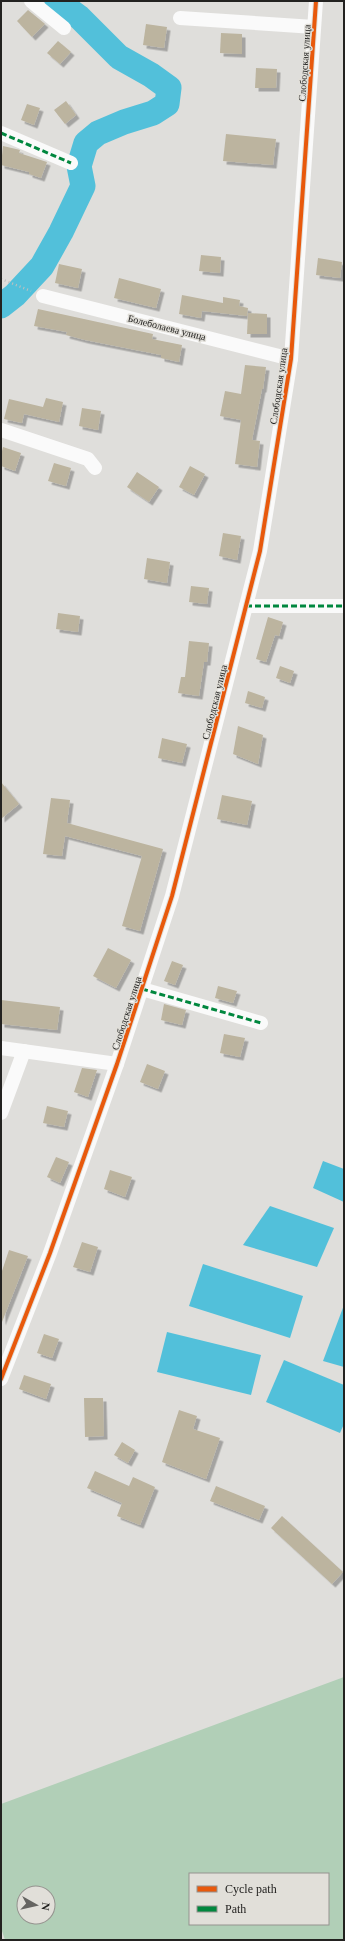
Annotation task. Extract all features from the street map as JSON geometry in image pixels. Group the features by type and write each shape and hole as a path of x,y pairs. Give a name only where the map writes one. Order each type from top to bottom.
{"street":[{"path":"32,1 64,28"},
{"name":"Слободская улица","path":"1,1379 50,1253 117,1064 172,896 260,552 291,359 316,1"},
{"path":"180,18 314,27"},
{"path":"1,133 71,163"},
{"name":"Болеболаева улица","path":"43,296 291,359"},
{"path":"1,430 88,459 95,468"},
{"path":"246,606 344,606"},
{"path":"142,989 261,1023"},
{"path":"1,1048 117,1064"},
{"path":"1,1113 24,1051"}],"path":[{"path":"1,279 43,296"}],"green space":[{"path":"344,1677 344,1940 5,1940 1,1928 1,1804"}],"water":[{"path":"323,1161 344,1169 344,1202 313,1188"},
{"path":"270,1206 334,1228 317,1267 243,1245"},
{"path":"203,1264 303,1296 290,1338 189,1306"},
{"path":"344,1305 344,1367 323,1361"},
{"path":"167,1332 261,1355 251,1395 157,1372"},
{"path":"284,1360 344,1385 344,1424 340,1433 266,1402"}],"building":[{"path":"28,10 45,24 32,37 17,21"},
{"path":"146,24 167,27 164,48 143,45"},
{"path":"221,33 242,34 242,54 220,53"},
{"path":"58,41 71,52 60,64 47,53"},
{"path":"256,68 277,69 276,88 255,88"},
{"path":"66,101 76,115 65,124 54,110"},
{"path":"27,104 40,108 34,125 21,120"},
{"path":"226,134 276,139 273,165 223,161"},
{"path":"3,146 20,150 19,153 47,162 41,178 29,174 29,172 1,165"},
{"path":"201,255 221,257 220,273 199,271"},
{"path":"318,258 342,262 340,278 316,275"},
{"path":"59,264 82,269 78,288 55,283"},
{"path":"119,278 161,289 156,308 114,298"},
{"path":"182,295 223,303 223,297 240,300 239,306 248,308 247,316 202,311 201,318 179,314"},
{"path":"38,309 153,334 152,339 182,345 179,362 161,358 161,355 85,340 66,335 67,332 34,326"},
{"path":"248,313 267,314 267,334 247,334"},
{"path":"245,365 266,367 252,440 260,441 257,467 235,464 241,420 220,416 225,391 241,394"},
{"path":"46,398 63,402 59,422 24,414 22,423 4,419 9,399 43,407"},
{"path":"82,408 101,411 98,430 79,426"},
{"path":"3,447 21,453 15,471 1,466"},
{"path":"54,463 71,468 66,486 48,481"},
{"path":"190,466 205,474 194,495 179,487"},
{"path":"137,472 159,487 149,502 127,487"},
{"path":"223,533 241,536 237,560 219,556"},
{"path":"147,558 170,562 167,583 144,579"},
{"path":"191,586 209,588 207,604 189,602"},
{"path":"58,613 80,616 78,632 56,629"},
{"path":"268,617 283,622 279,636 275,635 266,662 256,659"},
{"path":"189,641 209,643 207,662 204,662 199,696 178,693 181,677 185,677"},
{"path":"280,666 294,671 290,683 276,678"},
{"path":"248,691 265,697 262,708 245,703"},
{"path":"238,726 263,735 258,764 233,754"},
{"path":"162,738 187,744 182,763 158,758"},
{"path":"1,782 19,804 1,819"},
{"path":"222,795 252,801 247,825 217,819"},
{"path":"51,798 70,800 67,823 163,849 140,931 122,926 142,856 65,836 62,856 43,854"},
{"path":"108,948 131,960 116,988 93,976"},
{"path":"172,961 183,965 175,985 164,981"},
{"path":"218,986 237,991 233,1003 215,998"},
{"path":"1,1000 60,1007 57,1030 1,1024"},
{"path":"164,1004 186,1010 182,1025 161,1020"},
{"path":"224,1034 245,1038 240,1057 220,1053"},
{"path":"147,1064 165,1071 158,1089 140,1082"},
{"path":"82,1068 97,1070 88,1097 74,1092"},
{"path":"47,1106 68,1111 64,1127 43,1123"},
{"path":"56,1157 69,1162 60,1183 47,1177"},
{"path":"110,1170 132,1177 125,1197 104,1189"},
{"path":"82,1242 98,1247 90,1272 73,1267"},
{"path":"9,1250 28,1256 2,1322 1,1274"},
{"path":"44,1334 59,1339 52,1358 37,1353"},
{"path":"24,1375 51,1384 46,1399 19,1389"},
{"path":"84,1398 103,1398 104,1436 85,1437"},
{"path":"179,1410 197,1416 193,1429 220,1438 206,1479 162,1462"},
{"path":"122,1442 135,1450 128,1463 114,1455"},
{"path":"95,1471 129,1486 133,1477 155,1487 140,1525 117,1516 122,1503 87,1488"},
{"path":"216,1486 265,1506 259,1520 210,1501"},
{"path":"282,1516 343,1572 332,1584 271,1528"}],"waterway":[{"path":"1,306 15,295 42,266 61,232 83,186 79,166 86,143 98,133 124,122 153,113 167,104 169,88 151,75 119,57 79,17 57,1"}],"marked path":[{"path":"1,133 71,163"},
{"path":"246,606 344,606"},
{"path":"142,989 261,1023"}],"cycle path":[{"path":"1,1379 50,1253 117,1064 172,896 260,551 291,359 316,1"}]}
